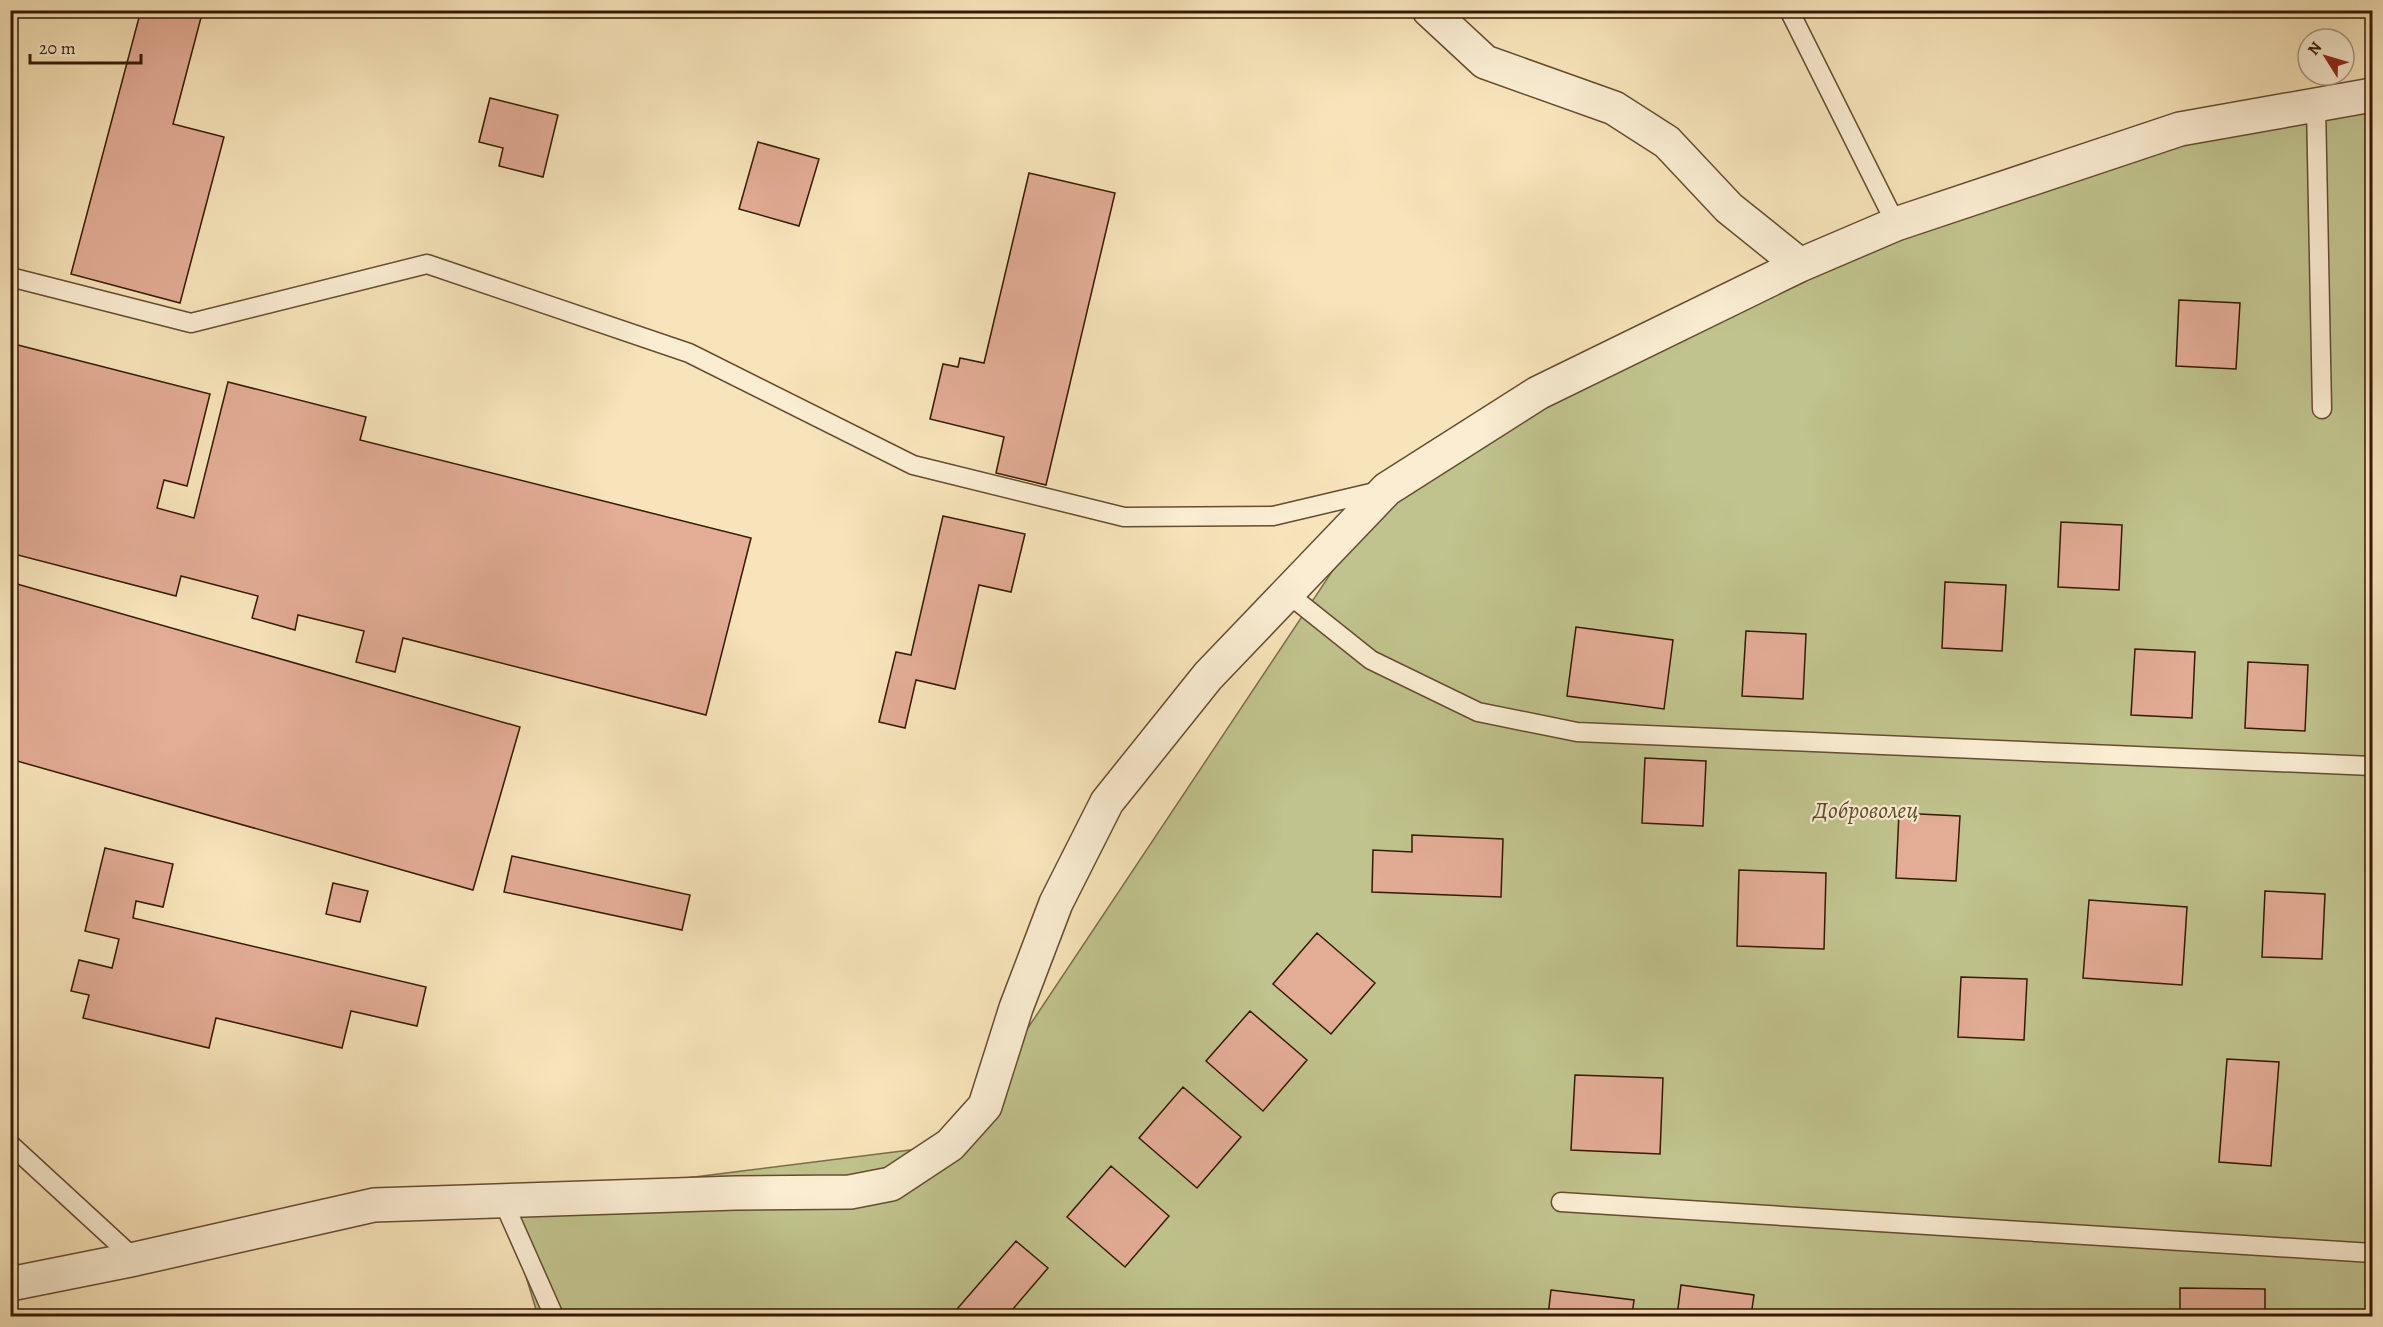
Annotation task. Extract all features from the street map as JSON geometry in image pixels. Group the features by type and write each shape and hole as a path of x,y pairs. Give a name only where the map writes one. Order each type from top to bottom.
{"street":[{"path":"1429,10 1485,62 1614,108 1667,142 1730,208 1800,265"},
{"path":"10,1284 135,1259 374,1205 736,1193 850,1192 891,1184 950,1145 985,1106 1016,1008 1056,903 1107,802 1208,676 1387,489 1538,393 1800,265 1896,224 2180,129 2373,95"}],"lane":[{"path":"1789,10 1896,224"},
{"path":"2316,105 2322,409"},
{"path":"10,277 191,323 428,264 689,352 913,465 1124,517 1273,516 1387,489"},
{"path":"1287,593 1371,660 1478,712 1577,732 2373,766"},
{"path":"10,1144 135,1259"},
{"path":"503,1201 554,1317"},
{"path":"1561,1202 2373,1253"}],"green space":[{"name":"Доброволец","path":"2372,98 2372,1316 538,1316 503,1201 950,1145 1387,489 1896,224 2316,105"}],"building":[{"path":"141,10 203,10 173,124 224,137 180,303 71,274"},
{"path":"490,98 558,115 543,177 499,166 503,148 479,142"},
{"path":"758,142 819,159 799,226 739,209"},
{"path":"1029,173 1115,193 1046,485 996,473 1004,437 930,419 943,364 958,367 960,358 984,363"},
{"path":"2179,300 2240,303 2236,369 2176,366"},
{"path":"10,343 210,394 187,486 164,480 157,508 194,518 228,382 366,417 360,440 751,538 706,715 403,638 395,672 356,662 364,631 298,615 295,630 252,618 258,596 181,576 176,596 10,553"},
{"path":"943,516 1025,534 1011,592 979,585 955,689 916,680 905,728 879,722 896,652 911,655"},
{"path":"2061,522 2122,525 2119,590 2058,587"},
{"path":"10,582 520,727 473,890 10,759"},
{"path":"1945,582 2006,585 2002,651 1942,648"},
{"path":"1576,627 1673,640 1664,709 1567,696"},
{"path":"1746,631 1806,634 1803,699 1742,696"},
{"path":"2135,649 2195,652 2192,718 2131,715"},
{"path":"2248,662 2308,665 2305,731 2245,728"},
{"path":"1645,758 1706,761 1703,826 1642,823"},
{"path":"1899,813 1960,816 1956,881 1896,878"},
{"path":"1412,835 1503,839 1501,897 1372,892 1373,850 1412,852"},
{"path":"105,848 173,864 163,907 136,901 133,918 426,987 417,1026 351,1011 342,1048 216,1018 209,1048 83,1018 89,995 71,991 79,960 112,968 119,939 85,931"},
{"path":"512,856 690,895 682,930 504,892"},
{"path":"1739,870 1826,873 1824,949 1737,946"},
{"path":"333,883 368,891 360,922 326,914"},
{"path":"2265,891 2325,894 2322,959 2262,957"},
{"path":"2089,900 2187,907 2182,985 2083,978"},
{"path":"1317,933 1375,983 1331,1034 1273,984"},
{"path":"1961,977 2027,979 2024,1040 1958,1037"},
{"path":"1250,1011 1307,1060 1263,1111 1206,1061"},
{"path":"2227,1059 2279,1062 2271,1166 2219,1162"},
{"path":"1575,1075 1663,1078 1660,1154 1571,1150"},
{"path":"1183,1087 1241,1137 1197,1188 1139,1138"},
{"path":"1111,1166 1169,1216 1125,1267 1067,1217"},
{"path":"1016,1241 1048,1268 1007,1316 951,1316"},
{"path":"1681,1285 1754,1295 1751,1316 1677,1316"},
{"path":"2180,1288 2265,1289 2265,1316 2180,1316"},
{"path":"1551,1290 1634,1300 1632,1316 1548,1316"}]}
